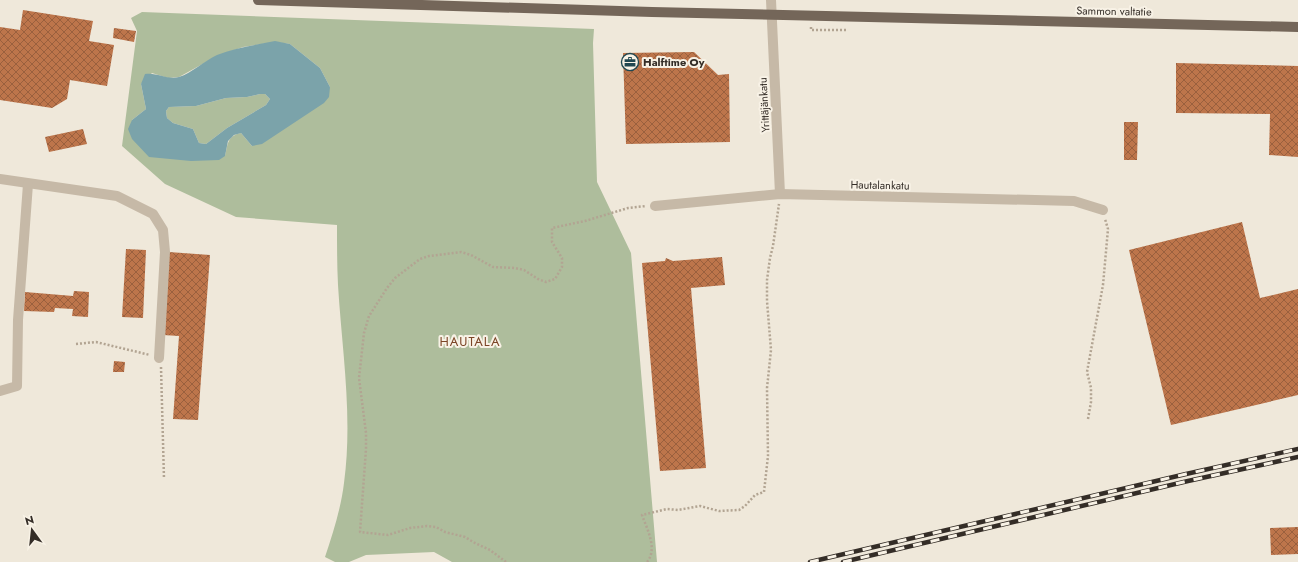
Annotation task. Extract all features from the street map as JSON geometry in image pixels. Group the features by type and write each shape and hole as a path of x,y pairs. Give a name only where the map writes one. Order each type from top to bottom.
{"main road":[{"name":"Sammon valtatie","path":"258,0 1298,28"}],"street":[{"name":"Yrittäjänkatu","path":"771,0 780,194"},
{"path":"0,179 117,196 153,214 163,230 165,252 159,358"},
{"path":"0,391 18,386 18,320 28,184"},
{"name":"Hautalankatu","path":"655,206 780,194 1074,201 1103,210"}],"path":[{"path":"647,562 652,553 651,544 642,515 667,509 678,510 700,506 719,511 739,510 755,495 764,492 768,456 767,388 771,350 767,280 770,258 774,246 780,194"},
{"path":"506,562 490,550 465,537 445,532 436,527 427,526 410,528 388,535 360,532 366,433 360,386 360,369 366,324 369,316 391,283 420,259 429,256 461,252 471,255 493,267 524,270 546,282 555,279 562,267 562,258 552,242 552,228 591,220 628,208 655,206"},
{"path":"1088,419 1091,402 1091,388 1086,372 1103,285 1108,240 1108,229 1103,210"},
{"path":"76,344 96,342 159,358 161,368 164,479"}],"green space":[{"path":"142,12 594,29 593,43 597,182 631,253 657,562 452,562 434,552 366,555 349,562 335,562 325,557 343,492 347,434 346,384 338,285 337,225 236,217 165,184 122,146 137,31 131,18","holes":["275,42 290,44 320,68 330,87 252,146 241,133 236,134 229,141 225,156 132,120 146,109 141,84 152,73 168,78 179,77 217,56 243,47"]},
{"path":"265,94 270,99 266,105 227,128 206,144 199,143 193,129 173,123 167,118 166,111 169,107 196,106 226,98 247,97"}],"water":[{"path":"275,41 290,44 320,68 330,87 329,97 324,103 262,144 252,146 241,133 234,135 228,141 225,156 219,160 191,161 149,157 132,139 128,129 132,120 146,109 141,84 145,74 154,74 170,78 179,77 189,73 207,60 217,55","holes":["265,94 270,99 266,105 227,128 206,144 199,143 193,129 173,123 167,118 166,111 169,107 196,106 226,98"]}],"building":[{"path":"23,10 93,21 89,41 114,45 107,86 70,80 67,99 52,108 0,100 0,27 20,30"},
{"path":"114,28 136,31 134,42 113,38"},
{"path":"694,52 718,75 729,74 730,142 626,144 623,53"},
{"path":"1176,63 1298,66 1298,157 1269,155 1270,114 1176,113"},
{"path":"1124,122 1138,122 1137,160 1124,160"},
{"path":"83,129 87,144 49,152 45,137"},
{"path":"1242,222 1260,298 1298,289 1298,395 1171,425 1129,250"},
{"path":"126,249 146,250 143,318 122,317"},
{"path":"169,252 210,255 198,420 173,419 179,336 163,335"},
{"path":"722,257 725,285 691,288 706,468 660,471 642,263 665,261 666,258 673,261"},
{"path":"74,291 89,292 88,317 72,316 73,309 55,308 54,312 24,311 25,292 73,296"},
{"path":"114,361 125,362 124,372 113,372"},
{"path":"1298,527 1298,554 1271,555 1270,528"}],"railway":[{"path":"810,562 1298,449"},
{"path":"843,562 1188,481 1298,457"}],"place":[{"name":"Halftime Oy","path":"630,62"}],"district":[{"name":"HAUTALA","path":"470,341"}]}
